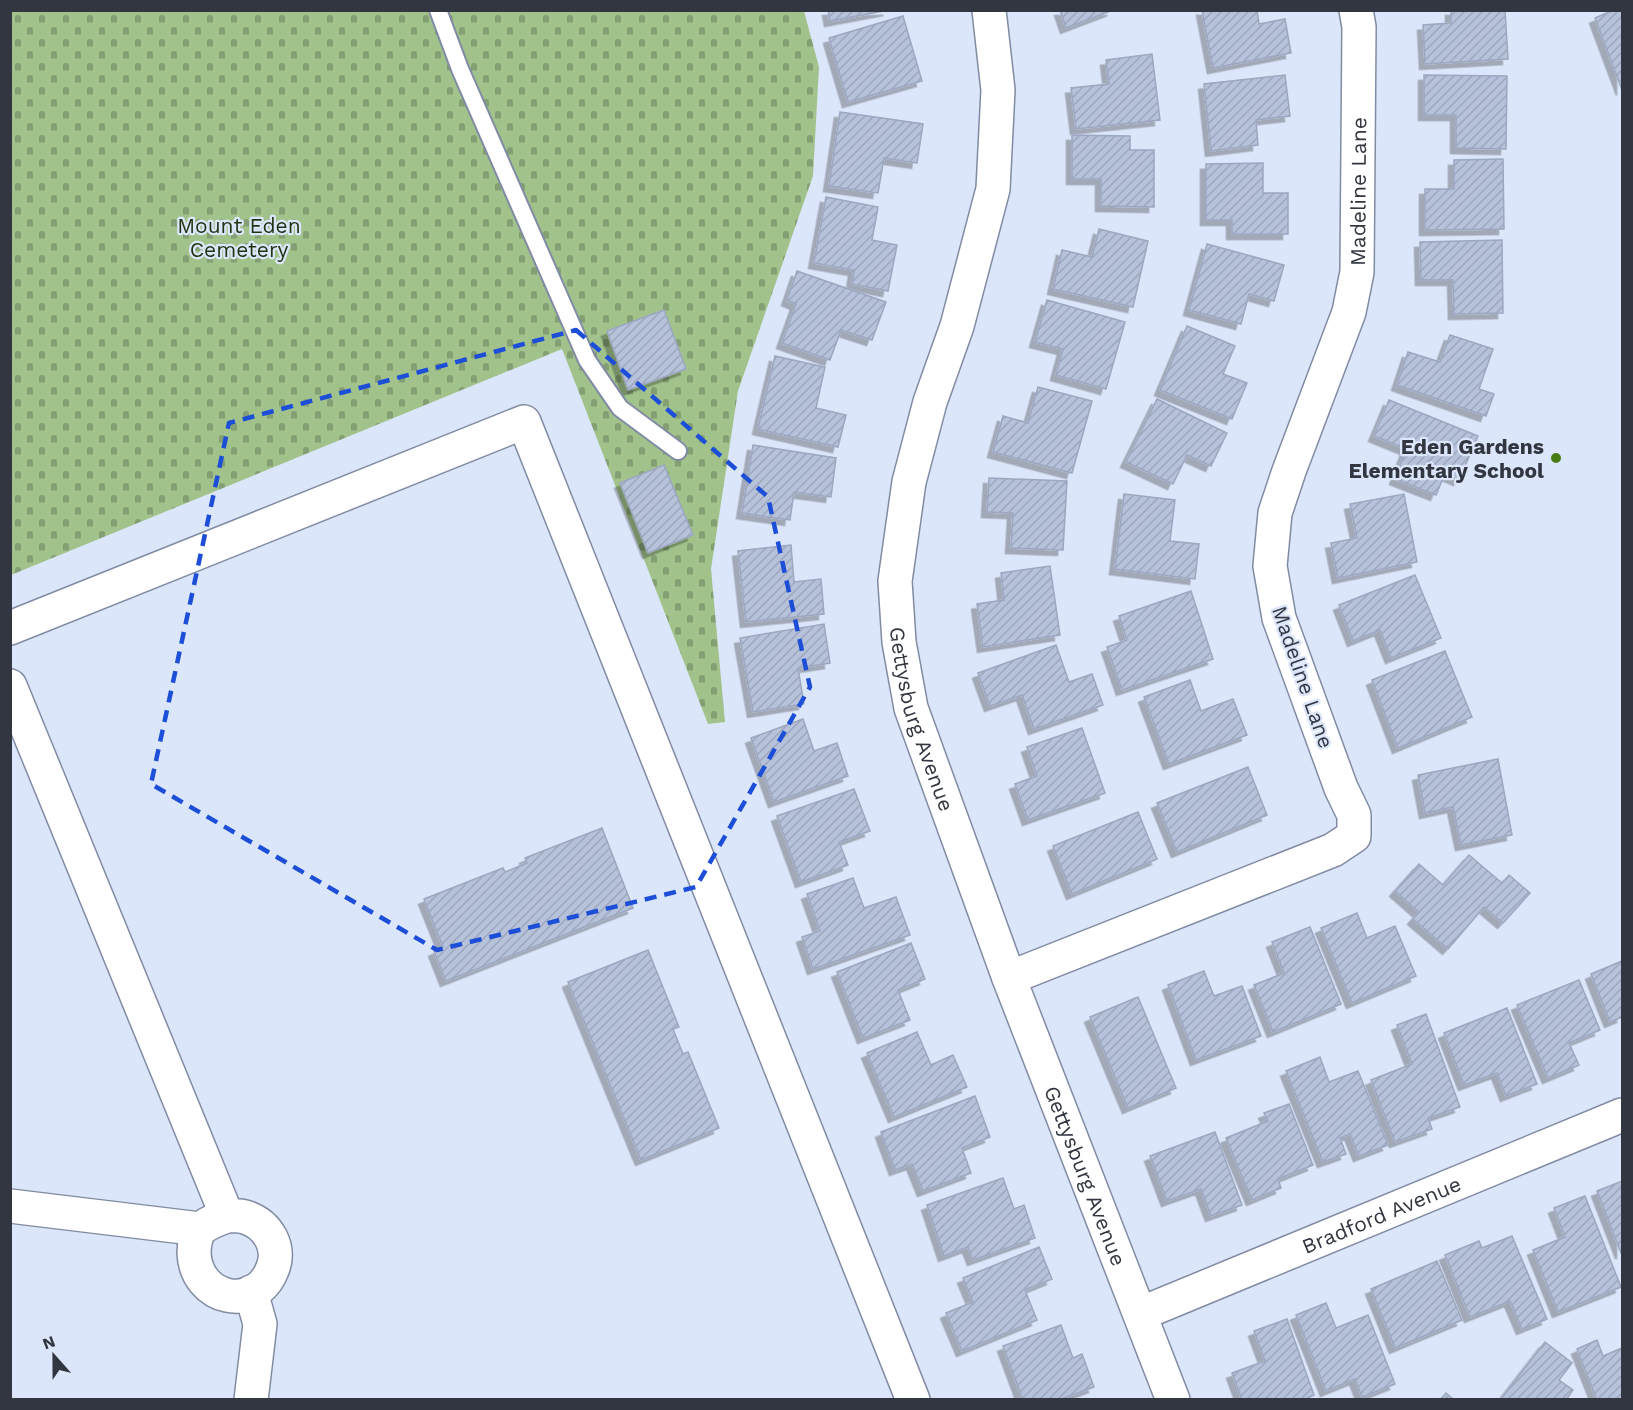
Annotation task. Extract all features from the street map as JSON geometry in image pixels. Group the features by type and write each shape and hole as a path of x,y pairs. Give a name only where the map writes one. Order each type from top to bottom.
{"street":[{"name":"Gettysburg Avenue","path":"989,10 998,90 993,189 957,326 930,402 909,482 895,581 899,642 911,708 1009,978 1173,1400"},
{"name":"Madeline Lane","path":"1009,978 1333,850 1354,836 1354,815 1341,788 1279,618 1270,566 1275,513 1349,312 1357,272 1359,27 1356,10"},
{"path":"10,628 524,422 913,1400"},
{"path":"10,686 213,1223"},
{"name":"Bradford Avenue","path":"1140,1314 1623,1115"},
{"path":"10,1206 213,1223 243,1216 257,1222 269,1233 275,1248 275,1263 269,1278 258,1290 243,1296 227,1296 213,1290 201,1279 195,1264 194,1245 213,1223"},
{"path":"251,1292 260,1324 251,1400"}],"lane":[{"path":"438,10 460,69 587,360 620,408 678,450"}],"highlighted area":[{"path":"576,330 768,497 810,687 696,887 437,950 151,784 229,423"}],"green space":[{"name":"Mount Eden Cemetery","path":"11,11 804,11 819,67 813,176 738,391 711,569 725,722 708,724 562,349 11,575"}],"building":[{"path":"828,10 889,10 830,21"},
{"path":"1060,10 1113,10 1066,28"},
{"path":"1202,10 1257,10 1259,24 1285,19 1291,53 1213,68"},
{"path":"1451,10 1505,10 1508,59 1425,64 1423,25 1451,23"},
{"path":"1614,10 1622,10 1622,90 1595,18"},
{"path":"903,16 922,81 848,102 829,38"},
{"path":"1152,54 1160,120 1076,129 1071,88 1109,84 1106,60"},
{"path":"1285,75 1290,116 1256,120 1258,145 1211,151 1204,84"},
{"path":"1424,75 1507,76 1506,149 1456,148 1456,115 1424,115"},
{"path":"840,112 923,124 917,163 884,158 878,193 829,186"},
{"path":"1072,135 1130,136 1130,150 1154,150 1154,207 1101,206 1101,179 1072,179"},
{"path":"1503,159 1504,229 1425,230 1425,189 1454,189 1454,160"},
{"path":"1263,163 1263,193 1288,193 1288,234 1232,234 1232,220 1206,220 1206,164"},
{"path":"826,197 878,207 872,240 897,245 888,291 852,284 854,270 814,263"},
{"path":"1099,229 1148,241 1133,307 1053,289 1062,250 1092,257"},
{"path":"1502,240 1503,313 1454,314 1453,280 1421,280 1420,242"},
{"path":"1207,244 1284,265 1274,301 1249,294 1241,324 1189,310"},
{"path":"797,271 886,302 872,340 841,330 830,360 782,343 796,304 787,300"},
{"path":"1047,300 1125,322 1106,389 1056,375 1063,349 1035,342"},
{"path":"664,310 686,369 628,390 607,331"},
{"path":"1187,326 1235,346 1223,374 1247,383 1232,419 1160,390"},
{"path":"1450,335 1493,349 1479,389 1494,394 1486,416 1397,385 1408,352 1440,362"},
{"path":"775,356 825,367 816,408 846,415 838,447 758,429"},
{"path":"1038,387 1092,401 1072,473 993,452 1003,416 1028,423"},
{"path":"1157,399 1227,433 1211,466 1187,455 1173,484 1126,462"},
{"path":"1389,400 1478,436 1459,480 1445,474 1436,495 1395,479 1406,449 1374,436"},
{"path":"753,445 836,458 831,497 794,492 790,520 742,513"},
{"path":"664,465 693,535 648,553 620,483"},
{"path":"989,478 1067,481 1063,550 1011,548 1013,513 987,512"},
{"path":"1124,494 1175,500 1170,541 1199,544 1195,579 1115,569"},
{"path":"1404,494 1417,562 1338,578 1331,543 1357,538 1350,504"},
{"path":"791,545 794,582 821,579 824,614 746,622 738,551"},
{"path":"1050,566 1060,635 983,647 977,604 1004,600 1001,573"},
{"path":"1415,575 1441,638 1391,658 1380,630 1353,641 1339,605"},
{"path":"1191,591 1213,659 1122,690 1107,647 1127,640 1119,616"},
{"path":"824,624 830,663 798,668 804,704 753,712 740,638"},
{"path":"1056,645 1069,682 1092,674 1103,705 1034,729 1022,695 990,706 978,673"},
{"path":"1445,651 1472,717 1398,748 1372,680"},
{"path":"1190,680 1201,711 1233,699 1247,735 1169,764 1144,697"},
{"path":"803,719 814,751 837,743 848,776 774,802 751,738"},
{"path":"1082,728 1105,793 1028,820 1015,784 1037,776 1027,747"},
{"path":"1498,759 1512,835 1461,845 1453,807 1425,813 1418,775"},
{"path":"1248,767 1267,815 1177,852 1157,803"},
{"path":"854,789 870,831 839,842 848,865 801,882 777,816"},
{"path":"1138,812 1157,859 1072,894 1053,846"},
{"path":"602,828 633,908 446,981 434,951 443,947 424,899 503,868 505,872 527,863 525,858"},
{"path":"1469,855 1502,883 1509,875 1530,893 1503,923 1484,907 1448,949 1413,919 1419,912 1395,891 1419,864 1443,885"},
{"path":"853,878 864,908 896,897 910,935 813,969 802,937 820,931 807,894"},
{"path":"1357,913 1367,938 1395,926 1416,976 1352,1003 1321,928"},
{"path":"1310,927 1341,1004 1273,1032 1254,985 1284,973 1272,942"},
{"path":"911,943 925,979 898,990 910,1020 863,1038 837,972"},
{"path":"648,950 679,1027 673,1029 683,1054 688,1052 719,1128 641,1160 568,982"},
{"path":"1622,961 1622,1017 1610,1022 1591,974"},
{"path":"1204,971 1214,996 1242,986 1261,1036 1196,1060 1168,985"},
{"path":"1579,980 1600,1030 1569,1043 1579,1065 1548,1078 1517,1005"},
{"path":"1138,997 1176,1088 1128,1108 1090,1017"},
{"path":"1507,1008 1537,1084 1506,1096 1497,1073 1464,1085 1444,1033"},
{"path":"1426,1014 1460,1107 1428,1118 1432,1129 1395,1142 1371,1080 1412,1064 1397,1025"},
{"path":"917,1032 931,1065 953,1055 967,1087 894,1117 867,1053"},
{"path":"1320,1057 1329,1082 1358,1071 1388,1145 1359,1156 1350,1134 1340,1138 1346,1154 1323,1162 1286,1071"},
{"path":"975,1096 990,1137 962,1148 971,1173 923,1191 912,1164 895,1170 881,1132"},
{"path":"1289,1104 1313,1165 1278,1179 1281,1188 1252,1200 1226,1138 1268,1121 1264,1113"},
{"path":"1215,1132 1242,1205 1211,1216 1201,1189 1167,1201 1150,1156"},
{"path":"1003,1178 1014,1209 1024,1205 1035,1238 973,1260 968,1247 944,1256 927,1205"},
{"path":"1622,1181 1622,1253 1621,1253 1597,1191"},
{"path":"1585,1196 1621,1287 1558,1312 1533,1250 1565,1237 1554,1208"},
{"path":"1512,1236 1547,1319 1522,1329 1510,1301 1470,1317 1445,1255 1479,1241 1482,1248"},
{"path":"1039,1247 1052,1279 1025,1290 1037,1320 962,1351 946,1313 973,1302 963,1278"},
{"path":"1437,1261 1462,1320 1395,1348 1371,1289"},
{"path":"1326,1303 1336,1328 1368,1315 1395,1384 1362,1397 1355,1379 1326,1391 1296,1315"},
{"path":"1287,1319 1314,1395 1303,1400 1242,1400 1232,1373 1265,1361 1254,1331"},
{"path":"1061,1325 1073,1358 1082,1354 1094,1387 1059,1400 1023,1400 1003,1346"},
{"path":"1597,1340 1603,1356 1622,1348 1622,1400 1597,1400 1577,1349"},
{"path":"1545,1342 1572,1363 1559,1380 1573,1390 1566,1400 1500,1400"},
{"path":"1446,1393 1454,1400 1440,1400"}],"place":[{"name":"Eden Gardens Elementary School","path":"1556,458"}]}
